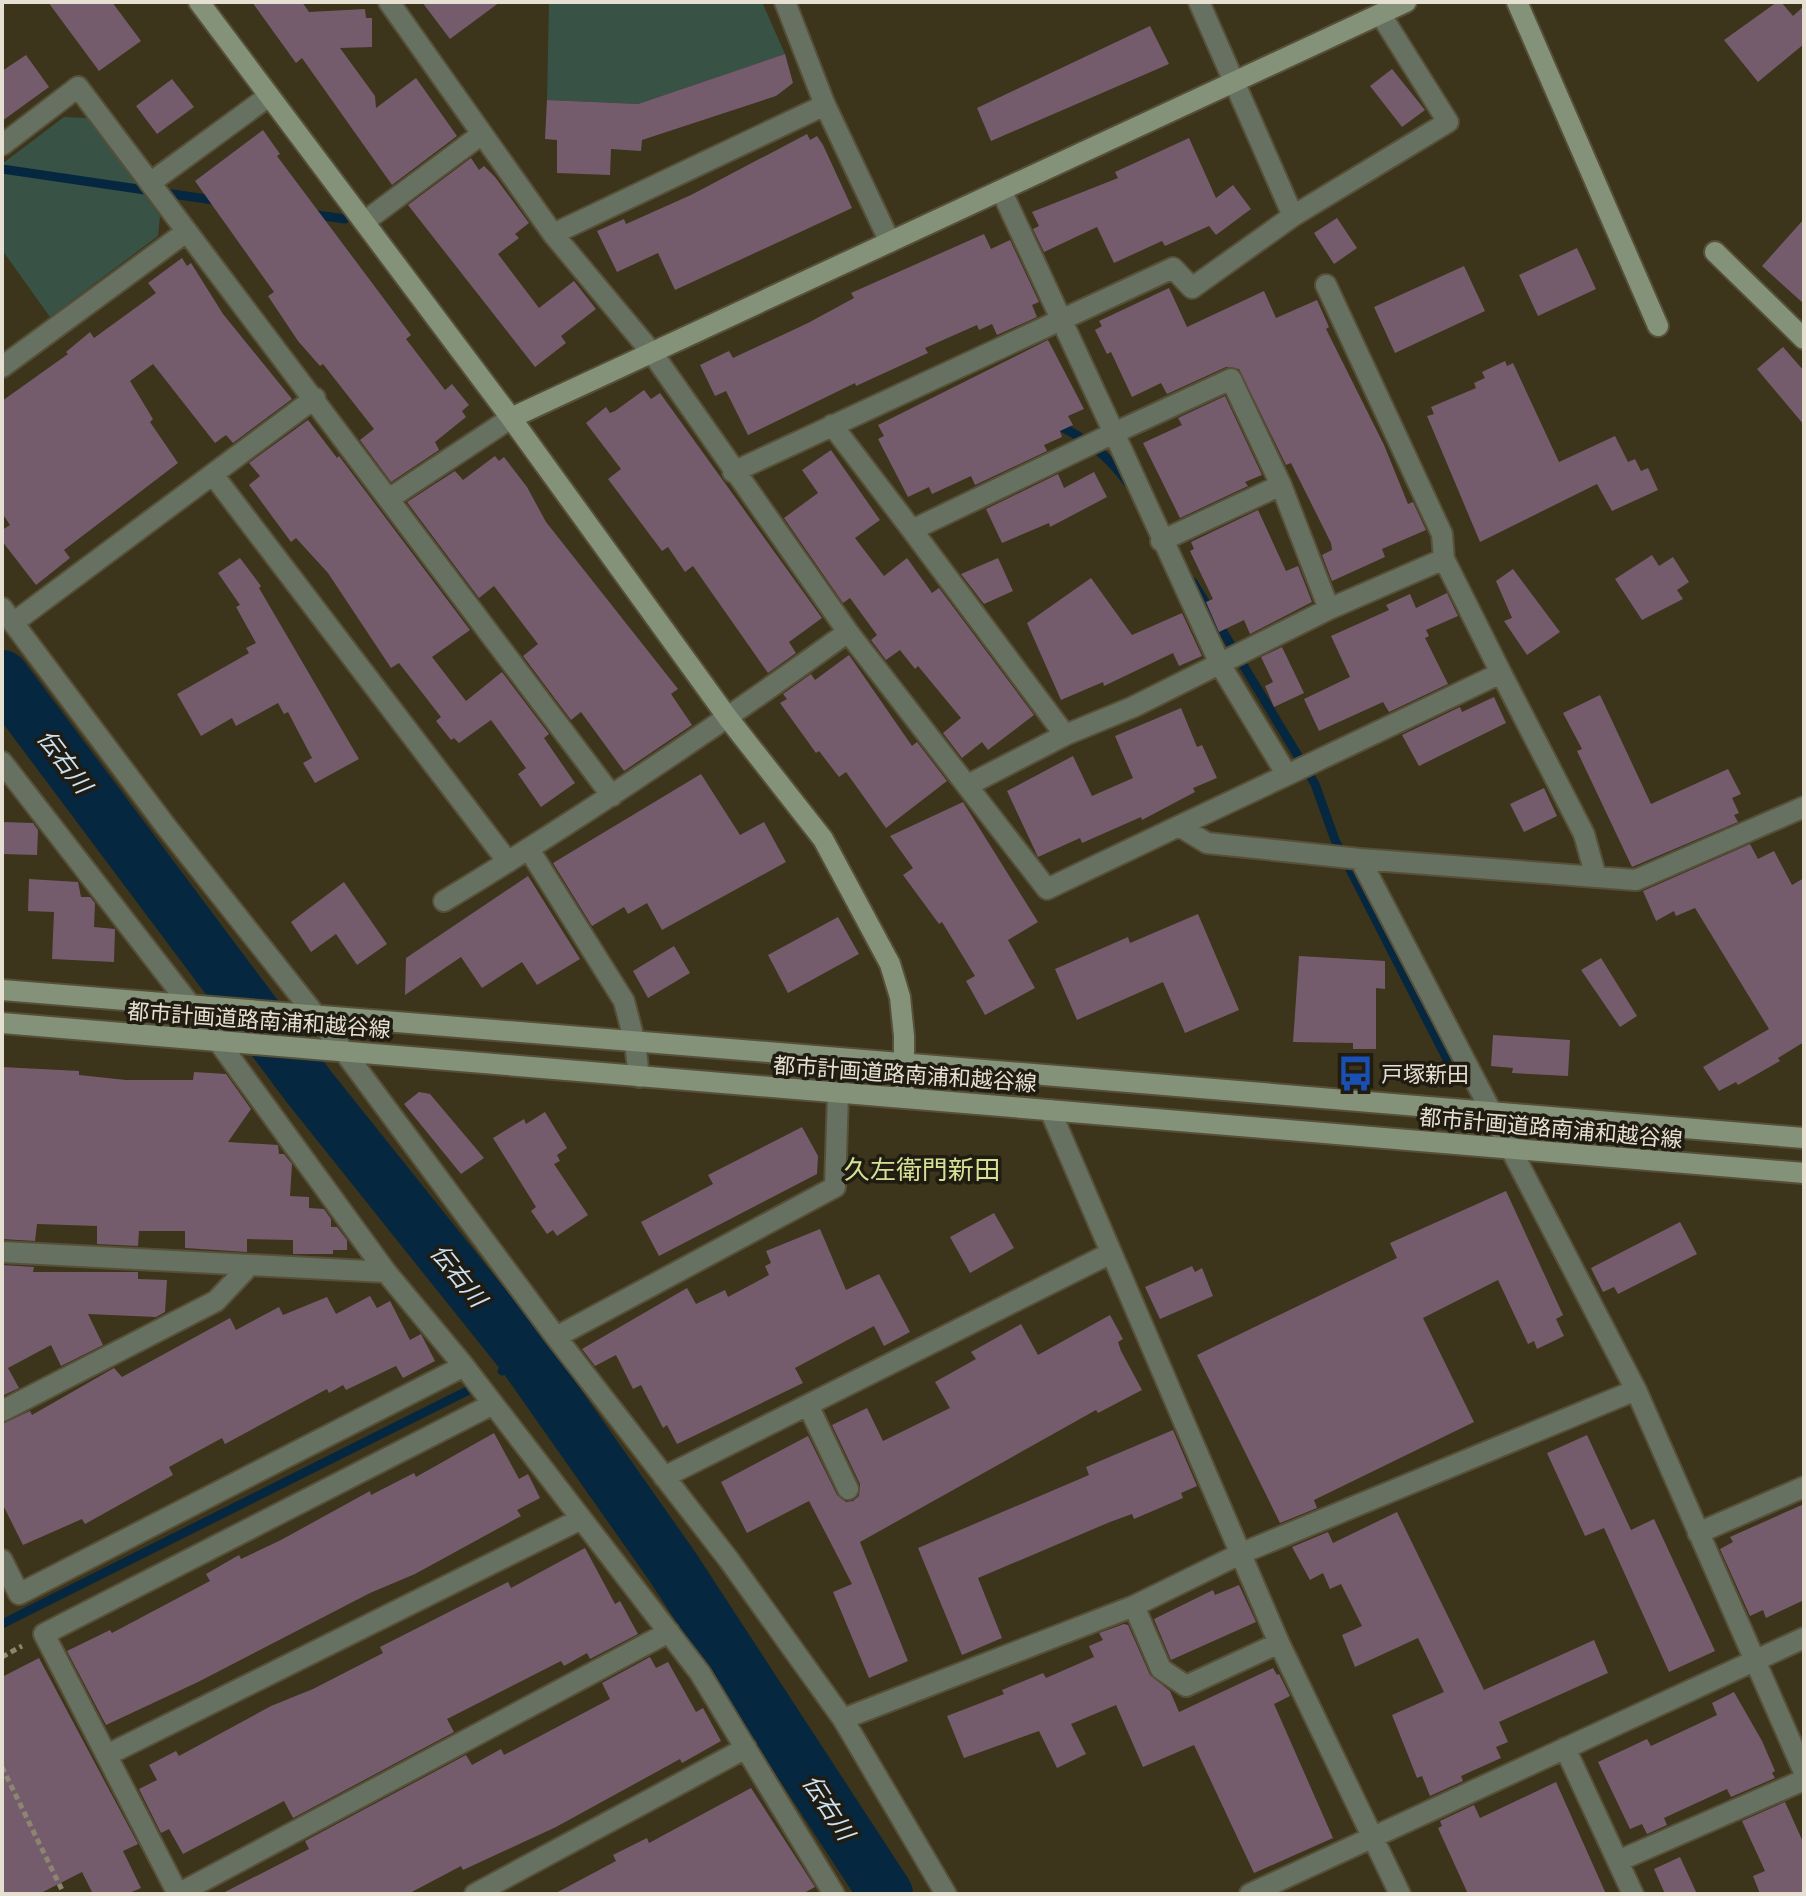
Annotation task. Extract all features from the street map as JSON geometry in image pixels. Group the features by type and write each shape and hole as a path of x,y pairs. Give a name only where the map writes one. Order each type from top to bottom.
{"street":[{"path":"199,2 511,418 728,718 823,839 890,964 900,997 904,1098"},
{"path":"389,2 553,234 653,354 848,632 1047,889 1501,673"},
{"path":"785,2 825,105 890,242"},
{"path":"1199,2 1293,216"},
{"path":"390,498 511,418 1406,2"},
{"path":"1517,2 1658,326"},
{"path":"733,472 1173,268 1192,288 1293,216 1448,122 1381,15"},
{"path":"2,145 78,87 612,796"},
{"path":"150,183 269,96"},
{"path":"553,234 825,105"},
{"path":"364,222 482,134"},
{"path":"1002,192 1221,666 1287,775"},
{"path":"2,367 186,232"},
{"path":"1715,252 1804,339"},
{"path":"1326,285 1442,534 1444,559 1584,834 1596,877"},
{"path":"912,530 1231,379 1281,485 1329,609"},
{"path":"315,398 214,476 8,616 306,1016 729,1560 843,1719 946,1894"},
{"path":"832,425 1065,735"},
{"path":"214,476 508,862"},
{"path":"1161,541 1281,485"},
{"path":"968,785 1065,735 1221,666 1329,609 1444,559"},
{"path":"444,901 530,851 728,718 848,632"},
{"path":"2,762 186,1005 218,1041 386,1272 464,1366 700,1673 834,1894"},
{"path":"1179,826 1207,843 1360,859 1636,880 1804,807"},
{"path":"530,851 624,1001 635,1043 639,1077"},
{"path":"1360,859 1636,1390 1804,1772"},
{"name":"都市計画道路南浦和越谷線","path":"2,990 635,1043 904,1061 1804,1138"},
{"name":"都市計画道路南浦和越谷線","path":"2,1023 1804,1173"},
{"path":"556,1337 835,1187 838,1094"},
{"path":"1050,1110 1279,1643 1400,1894"},
{"path":"2,1252 386,1272"},
{"path":"664,1477 1111,1253"},
{"path":"2,1411 216,1301 248,1267"},
{"path":"2,1560 19,1594 464,1366"},
{"path":"843,1719 1134,1606 1242,1553 1636,1390"},
{"path":"493,1404 44,1634 178,1894 669,1632"},
{"path":"808,1405 848,1489"},
{"path":"1698,1533 1804,1487"},
{"path":"107,1755 581,1519"},
{"path":"1134,1606 1161,1669 1186,1686 1279,1643"},
{"path":"1250,1894 1804,1638"},
{"path":"475,1894 746,1748"},
{"path":"1565,1748 1633,1894"},
{"path":"1618,1861 1804,1780"}],"path":[{"path":"2,1767 64,1894"}],"green space":[{"path":"549,2 762,2 785,54 638,104 547,100"},
{"path":"64,117 88,118 160,216 158,236 50,317 2,250 2,164"}],"building":[{"path":"48,2 112,2 141,41 99,71"},
{"path":"252,2 302,2 309,12 365,9 366,18 372,18 372,47 340,48 375,96 376,108 416,78 457,136 392,185 302,58 296,63"},
{"path":"422,2 500,2 450,39"},
{"path":"1781,2 1793,16 1804,6 1804,44 1758,82 1724,40"},
{"path":"1150,26 1169,64 991,141 977,108"},
{"path":"785,54 793,83 776,96 642,140 641,151 611,149 610,175 557,173 557,140 545,139 547,100 638,104"},
{"path":"26,55 49,87 2,121 2,71"},
{"path":"1392,69 1425,110 1402,127 1370,86"},
{"path":"172,79 194,107 157,134 136,106"},
{"path":"263,130 280,154 277,156 411,335 406,339 445,390 452,384 469,405 462,411 466,417 435,442 439,450 391,482 360,440 374,429 323,364 320,366 298,341 268,296 274,292 195,181"},
{"path":"807,134 810,140 817,136 823,145 852,208 675,290 658,253 617,272 597,231 624,219 626,224 691,195"},
{"path":"1189,138 1216,198 1233,185 1251,209 1216,235 1209,226 1165,246 1162,241 1114,263 1097,227 1044,252 1033,229 1039,226 1032,212 1118,178 1115,172"},
{"path":"471,158 479,170 484,166 495,177 529,223 515,234 519,238 498,254 539,308 574,281 596,309 561,336 566,343 535,367 408,205"},
{"path":"1337,218 1357,248 1334,264 1314,233"},
{"path":"1804,219 1804,304 1762,266"},
{"path":"984,234 991,249 1010,240 1039,302 1032,305 1037,317 997,335 992,324 979,330 977,325 925,348 928,353 856,386 855,383 748,435 726,391 715,396 700,365 729,351 733,358 854,298 851,293"},
{"path":"1577,248 1596,289 1538,316 1519,275"},
{"path":"182,258 187,266 191,263 223,314 292,399 233,443 226,435 215,443 153,364 130,381 153,419 150,422 178,463 64,550 70,558 36,585 2,541 2,530 10,525 2,513 2,401 68,354 66,352 90,332 94,338 156,293 148,283"},
{"path":"1464,266 1485,311 1395,353 1374,307"},
{"path":"1169,288 1187,327 1264,291 1276,318 1317,300 1329,327 1326,329 1384,445 1408,504 1413,502 1426,530 1382,549 1385,557 1332,581 1322,555 1332,550 1331,543 1291,463 1286,465 1239,369 1226,367 1167,394 1161,383 1132,397 1111,352 1107,354 1095,330 1102,326 1099,321"},
{"path":"1048,340 1084,409 1068,416 1073,425 1060,431 1062,437 1044,445 1047,451 975,485 971,476 932,494 929,487 908,497 878,439 884,436 878,425"},
{"path":"1783,347 1804,371 1804,425 1757,369"},
{"path":"1505,361 1507,366 1513,363 1559,462 1615,436 1628,462 1635,459 1641,471 1648,468 1658,490 1612,511 1597,484 1480,542 1427,416 1434,414 1431,407 1476,388 1474,383 1485,378 1482,372"},
{"path":"644,390 651,399 660,393 822,618 789,642 796,653 768,673 693,566 685,572 668,547 662,551 608,479 621,469 586,423 606,407 610,413 615,411"},
{"path":"1225,396 1262,475 1245,482 1248,486 1180,518 1143,443 1182,425 1178,418"},
{"path":"308,420 337,458 339,456 470,630 432,657 466,701 502,672 549,734 544,738 575,783 541,807 518,774 526,768 491,720 459,743 454,738 451,740 436,721 441,717 399,663 391,668 328,573 296,538 291,542 249,485 260,476 249,463"},
{"path":"831,450 880,520 855,538 884,576 907,558 932,593 939,588 1034,715 988,750 982,742 962,758 943,733 961,718 918,666 915,669 900,650 886,660 871,640 877,635 850,598 843,603 784,518 818,493 802,470"},
{"path":"495,456 499,461 504,457 527,487 546,522 678,689 671,694 692,725 624,771 581,712 571,720 523,656 538,644 494,586 479,598 407,502 455,471 463,480"},
{"path":"1094,472 1107,497 1050,527 1049,523 1002,543 986,509 1058,474 1064,488"},
{"path":"1258,510 1286,571 1298,566 1312,602 1250,634 1244,620 1219,632 1206,602 1213,599 1190,551 1194,549 1191,542"},
{"path":"1652,555 1659,566 1673,557 1689,582 1677,590 1683,599 1642,620 1615,579"},
{"path":"240,558 261,586 259,588 359,759 315,783 303,763 312,758 288,712 284,714 278,703 236,726 232,718 201,736 177,694 249,653 246,648 256,643 236,607 240,605 218,573"},
{"path":"998,558 1013,591 984,604 961,574"},
{"path":"1513,569 1560,632 1527,655 1504,621 1512,618 1496,581"},
{"path":"1091,578 1132,635 1182,613 1202,656 1179,666 1173,653 1104,686 1103,682 1061,700 1027,623"},
{"path":"1447,593 1458,616 1426,630 1429,636 1425,638 1448,684 1389,712 1383,702 1319,731 1304,699 1350,677 1331,636 1389,610 1386,605 1410,594 1416,608"},
{"path":"1282,647 1304,693 1274,707 1265,686 1273,682 1261,657"},
{"path":"849,655 912,746 917,742 947,781 886,828 846,772 839,777 819,751 816,753 780,703 787,699 783,694 811,674 815,680"},
{"path":"1600,695 1651,804 1728,769 1741,794 1732,798 1739,813 1734,815 1738,822 1632,867 1577,751 1582,749 1563,713"},
{"path":"1494,697 1506,723 1419,766 1402,735 1460,707 1462,712"},
{"path":"1181,708 1197,747 1202,745 1217,778 1193,788 1195,792 1142,820 1141,817 1082,843 1080,838 1038,857 1007,791 1073,756 1092,796 1133,778 1115,736"},
{"path":"701,774 740,835 764,822 786,862 662,930 647,903 628,914 624,907 592,926 553,863"},
{"path":"1544,788 1557,816 1524,832 1510,804"},
{"path":"963,802 1038,922 1008,940 1035,988 985,1015 966,981 975,976 942,922 939,924 903,875 913,868 890,836"},
{"path":"2,822 33,823 38,830 37,855 2,854"},
{"path":"1750,844 1758,859 1774,851 1792,885 1804,878 1804,1042 1778,1058 1780,1061 1738,1085 1736,1082 1719,1091 1703,1067 1769,1029 1695,908 1676,916 1674,911 1656,921 1643,891"},
{"path":"528,876 580,959 537,985 522,962 482,988 461,957 405,995 406,958"},
{"path":"29,879 78,882 81,897 90,897 95,903 94,927 115,929 114,962 52,959 54,912 28,911"},
{"path":"344,882 387,944 357,965 336,934 311,952 291,922"},
{"path":"1198,914 1239,1010 1185,1033 1163,982 1077,1020 1055,969 1128,937 1130,943"},
{"path":"838,917 859,954 788,993 768,955"},
{"path":"674,946 690,973 648,998 633,971"},
{"path":"1299,956 1385,961 1385,989 1376,988 1376,1049 1353,1049 1353,1043 1293,1042"},
{"path":"1601,958 1637,1016 1620,1027 1581,970"},
{"path":"1493,1035 1570,1040 1568,1076 1512,1073 1513,1068 1491,1066"},
{"path":"2,1067 79,1071 79,1075 126,1080 193,1080 194,1072 226,1074 251,1109 228,1142 278,1145 279,1154 284,1154 292,1164 290,1196 309,1197 309,1208 324,1209 331,1219 331,1227 337,1227 347,1240 347,1250 333,1250 333,1254 293,1254 293,1240 247,1239 247,1252 185,1248 185,1231 139,1231 138,1246 97,1244 97,1226 37,1224 35,1241 2,1239"},
{"path":"419,1092 430,1094 484,1158 461,1174 404,1104"},
{"path":"545,1112 567,1148 557,1155 560,1161 554,1164 588,1215 557,1236 553,1230 547,1234 531,1211 536,1207 493,1138 524,1119 526,1124"},
{"path":"802,1127 818,1156 817,1174 659,1256 641,1222 713,1184 708,1175"},
{"path":"1506,1191 1563,1315 1556,1319 1564,1336 1537,1349 1534,1341 1528,1344 1498,1280 1423,1318 1474,1422 1314,1500 1317,1508 1280,1523 1197,1355 1397,1258 1390,1243"},
{"path":"994,1213 1014,1248 970,1273 950,1237"},
{"path":"1680,1222 1697,1254 1618,1294 1614,1287 1603,1292 1591,1268"},
{"path":"820,1229 846,1290 879,1274 910,1332 884,1346 874,1326 795,1368 803,1383 677,1444 667,1425 663,1428 641,1385 633,1389 616,1355 595,1366 582,1349 687,1288 696,1304 725,1290 728,1297 769,1275 765,1266 771,1263 766,1251"},
{"path":"2,1265 34,1267 33,1272 138,1272 138,1279 167,1280 165,1312 156,1317 88,1314 103,1345 61,1366 51,1345 8,1368 19,1388 2,1396"},
{"path":"1192,1266 1195,1272 1202,1268 1213,1296 1160,1319 1145,1287"},
{"path":"370,1296 377,1308 390,1301 410,1340 421,1334 435,1361 403,1378 396,1366 346,1390 343,1385 329,1393 327,1389 225,1444 222,1438 169,1467 173,1475 85,1524 82,1519 23,1545 2,1503 2,1424 30,1411 32,1415 114,1368 122,1377 230,1318 236,1330 279,1307 283,1315 327,1297 336,1314"},
{"path":"1110,1315 1123,1339 1118,1342 1121,1351 1142,1390 1098,1413 1096,1410 860,1542 908,1661 869,1678 833,1592 852,1584 809,1501 747,1533 721,1482 808,1436 837,1495 846,1502 853,1501 859,1496 860,1484 832,1425 867,1408 883,1441 950,1408 935,1382 976,1359 971,1352 1021,1324 1038,1355"},
{"path":"1173,1430 1197,1486 1181,1493 1183,1498 1134,1519 1132,1514 1110,1522 978,1578 1002,1638 962,1655 918,1548 1089,1475 1086,1467"},
{"path":"494,1433 519,1479 528,1474 540,1498 517,1510 521,1516 415,1574 370,1593 198,1682 106,1725 67,1651 110,1630 112,1633 210,1581 206,1574 239,1555 241,1559 281,1540 370,1491 371,1495 414,1473 416,1477"},
{"path":"1587,1435 1631,1530 1654,1519 1715,1651 1669,1672 1604,1528 1585,1536 1547,1453"},
{"path":"1804,1504 1804,1600 1766,1618 1763,1610 1750,1616 1720,1549 1733,1542 1730,1537"},
{"path":"1397,1512 1484,1690 1594,1640 1608,1673 1499,1722 1508,1742 1496,1747 1501,1758 1461,1776 1463,1781 1430,1796 1422,1776 1417,1778 1392,1715 1444,1692 1418,1638 1355,1667 1342,1635 1362,1626 1341,1584 1330,1589 1323,1573 1310,1580 1292,1547 1328,1532 1333,1543"},
{"path":"585,1548 615,1604 620,1601 638,1634 590,1659 587,1653 564,1666 561,1661 447,1719 454,1732 293,1818 284,1801 183,1854 169,1829 161,1833 139,1789 157,1780 149,1765 176,1751 179,1756 271,1706 313,1689 383,1653 380,1647 508,1582 511,1588"},
{"path":"1239,1585 1256,1622 1171,1660 1154,1619 1213,1590 1215,1595"},
{"path":"1128,1625 1150,1675 1170,1691 1179,1712 1273,1668 1279,1674 1290,1696 1274,1704 1333,1838 1254,1873 1194,1745 1143,1767 1116,1705 1071,1724 1086,1754 1057,1768 1039,1731 964,1758 947,1716 1004,1694 1002,1690 1043,1673 1046,1678 1094,1657 1089,1646 1103,1640 1099,1633"},
{"path":"650,1657 656,1668 668,1662 696,1712 703,1708 721,1741 682,1763 680,1759 556,1827 463,1870 461,1866 408,1894 221,1894 309,1849 305,1841 466,1755 472,1765 501,1749 504,1755 610,1699 602,1683"},
{"path":"39,1658 138,1844 123,1851 141,1888 127,1894 93,1894 82,1872 39,1894 2,1894 2,1677"},
{"path":"1734,1692 1762,1741 1775,1778 1731,1797 1727,1789 1664,1818 1667,1825 1647,1834 1642,1824 1630,1829 1598,1762 1647,1739 1651,1746 1717,1715 1712,1703"},
{"path":"1556,1782 1606,1894 1468,1894 1438,1828 1442,1826 1440,1821 1474,1805 1480,1818"},
{"path":"751,1788 815,1887 802,1894 554,1894 616,1861 613,1855 647,1838 649,1843"},
{"path":"1785,1802 1804,1844 1804,1894 1760,1894 1753,1876 1765,1871 1742,1821"},
{"path":"1680,1857 1697,1894 1665,1894 1654,1869"}],"waterway":[{"path":"2,169 220,201"},
{"path":"310,214 345,219"},
{"path":"1057,425 1097,449 1128,483"},
{"path":"1193,582 1315,784 1335,840 1451,1067"},
{"name":"伝右川","path":"2,677 309,1087 525,1357 672,1566 886,1894"},
{"path":"502,1371 525,1357"},
{"path":"2,1624 471,1389"}],"place":[{"name":"戸塚新田","path":"1355,1074"}],"district":[{"name":"久左衛門新田","path":"922,1169"}]}
